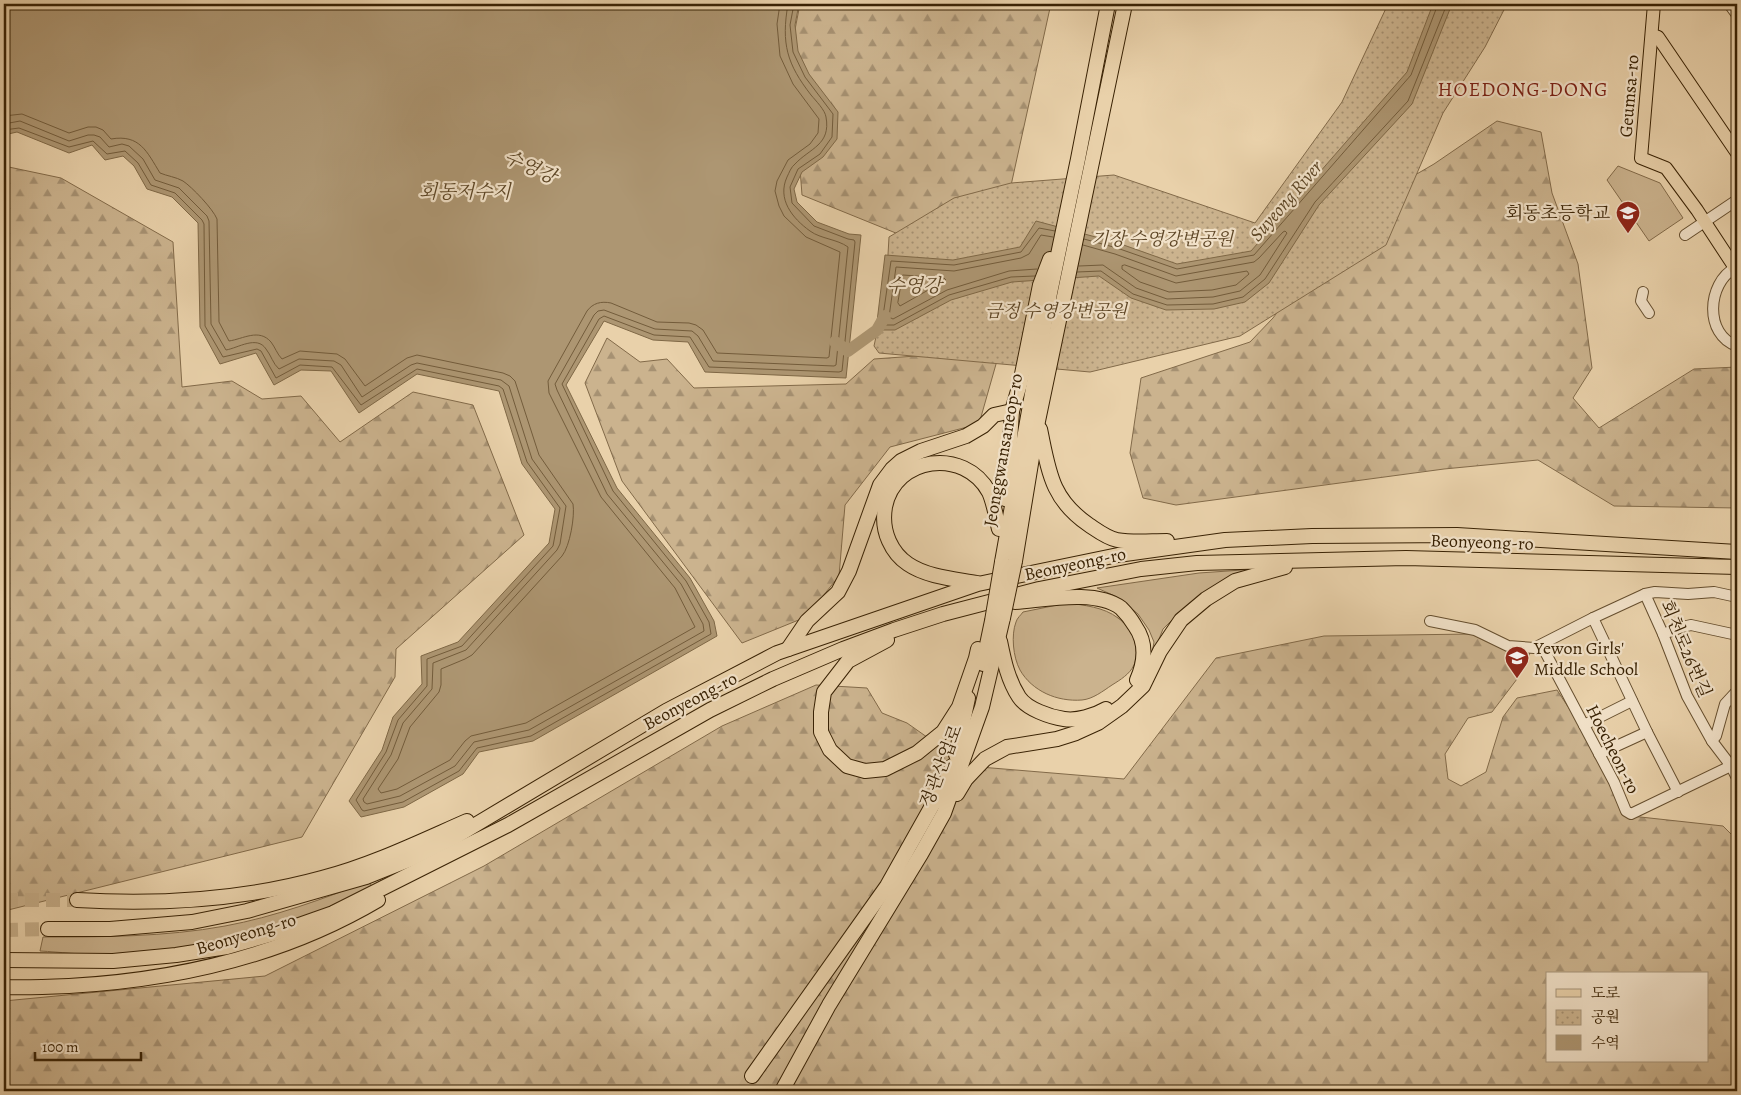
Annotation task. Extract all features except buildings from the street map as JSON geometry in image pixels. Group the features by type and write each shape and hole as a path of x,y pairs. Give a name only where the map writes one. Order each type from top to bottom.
{"highway":[{"name":"Jeonggwansaneop-ro","path":"1033,420 1050,293 1108,4"},
{"path":"752,1076 888,886 946,781 974,706 1033,420 1093,159 1125,4"},
{"path":"999,529 1007,486 1012,411 1020,384 1040,285 1067,214"},
{"path":"788,649 808,621 838,592 850,570 880,485 892,469 901,461 921,451 966,436 983,426 994,415 1012,411"},
{"path":"1033,420 1056,492 1075,514 1100,532 1114,539 1126,541 1225,540"},
{"path":"921,621 848,661 824,692 821,732 830,750 847,766 865,771 885,769 917,753 943,732 959,707 992,619 1003,563 999,529 989,493 978,478 963,468 954,465 945,463 927,464 910,471 896,483 887,499 884,516 886,534 894,551 907,564 923,572 978,584"},
{"name":"Beonyeong-ro","path":"48,929 110,929 192,922 248,911 366,878 411,859 455,837 666,711 777,653 978,584 1118,556 1225,540 1312,536 1457,535 1737,552"},
{"path":"1681,548 1737,547"},
{"name":"Beonyeong-ro","path":"4,987 130,981 208,967 254,954 350,917 476,842 710,710 773,679 843,649 921,621 1039,589 1141,569 1197,563 1406,558 1737,567"},
{"path":"944,814 966,779 985,759 1007,747 1057,739 1076,733 1098,723 1122,706 1143,686 1160,652 1181,620 1206,599 1235,581 1310,561"},
{"path":"1678,566 1737,575"},
{"path":"984,604 1086,598 1094,598 1110,603 1120,608 1140,632 1145,659 1134,686 1120,701 1101,712 1087,717 1065,719 1037,711 1020,699 1008,676 999,635"},
{"name":"정관산업로","path":"783,1090 828,1005 944,814 982,707 999,635 992,619"},
{"path":"956,755 976,658"},
{"name":"Beonyeong-ro","path":"77,900 174,902 220,898 279,889 324,878 383,858 513,801"},
{"name":"Beonyeong-ro","path":"4,960 113,962 176,955 227,946 279,932 334,913 476,842"}],"main road":[{"path":"1654,4 1652,35 1658,37 1737,153"},
{"name":"Geumsa-ro","path":"1652,35 1641,158 1666,168 1697,210 1736,270"}],"street":[{"path":"1729,4 1737,15"},
{"path":"1684,235 1737,200"},
{"path":"1736,270 1729,272 1720,286 1713,302 1712,316 1724,339 1737,346"},
{"path":"1643,292 1641,301 1649,313"},
{"path":"1430,621 1475,630 1508,646 1534,648 1645,594 1655,592 1688,594 1714,592 1737,597"},
{"name":"회천로26번길","path":"1645,594 1664,634 1686,696 1712,741 1734,764 1737,778"},
{"path":"1593,618 1647,732 1678,792"},
{"path":"1664,634 1692,625 1737,635"},
{"name":"Hoecheon-ro","path":"1543,644 1543,648 1614,782 1626,811 1631,814 1734,764"},
{"path":"1712,741 1716,736 1726,704 1737,691"},
{"path":"1584,726 1632,701"},
{"path":"1599,754 1647,732"}],"green space":[{"path":"800,4 1048,4 1050,8 992,272 802,195 791,50"},
{"path":"1388,4 1507,4 1485,47 1443,113 1386,245 1240,336 1090,372 879,353 874,346 886,290 889,237 954,198 1011,183 1114,175 1255,223 1342,102"},
{"path":"1497,121 1541,132 1552,193 1578,264 1592,368 1573,398 1599,428 1694,369 1737,367 1737,508 1614,506 1538,460 1444,469 1176,505 1143,498 1130,453 1141,378 1250,342 1273,318 1353,211 1434,164"},
{"path":"4,166 61,178 173,242 182,387 232,381 262,399 301,396 340,442 413,392 473,405 524,535 396,649 395,677 302,837 4,911"},
{"path":"1618,166 1660,183 1683,218 1649,241 1607,180"},
{"path":"607,338 640,362 667,359 694,388 846,384 874,359 1000,350 979,424 890,447 845,505 839,576 806,617 742,643 622,481 585,383"},
{"path":"1257,569 1175,617 1163,629 1151,659 1154,642 1149,630 1138,614 1117,597 1097,588 1199,573"},
{"path":"1067,603 1093,607 1112,614 1127,627 1136,645 1136,659 1130,671 1101,692 1082,700 1055,697 1038,689 1031,684 1020,670 1014,653 1014,627 1017,619 1023,612"},
{"path":"1473,634 1532,649 1517,679 1492,712 1468,718 1445,754 1448,779 1461,786 1486,772 1503,717 1517,698 1557,690 1599,754 1622,815 1723,826 1737,840 1737,1091 4,1091 4,1001 265,976 484,866 722,726 816,685 867,688 882,713 907,723 968,766 1124,779 1216,658 1324,636"},
{"path":"369,881 372,887 306,916 284,924 217,941 171,949 124,953 86,954 40,951 43,937 157,934 225,926 262,918 298,907"}],"water":[{"name":"회동저수지","path":"4,4 799,4 795,25 798,51 809,74 838,112 837,139 823,157 802,172 794,189 797,202 817,222 849,234 861,235 846,378 705,372 688,342 653,340 604,321 566,385 617,488 690,578 714,621 717,636 533,741 479,752 463,774 404,807 361,817 349,801 382,750 393,717 422,684 421,656 458,642 549,543 555,509 522,464 499,391 417,374 359,413 331,371 301,370 274,385 256,353 220,364 200,327 198,223 172,197 147,189 134,166 123,156 105,160 92,145 69,153 17,132 4,135"},
{"name":"수영강","path":"1433,4 1452,4 1412,104 1319,205 1269,283 1245,302 1214,309 1166,310 1131,298 1099,276 1012,282 951,300 895,330 876,330 885,255 953,260 1020,247 1036,221 1118,243 1177,264 1251,251 1407,72"}],"waterway":[{"name":"Suyeong River","path":"835,342 848,351 877,330 885,316"}],"tunnel":[{"path":"4,900 77,900"},
{"path":"4,930 48,929"},
{"path":"743,1091 752,1076"}],"place":[{"name":"회동초등학교","path":"1628,234"},
{"name":"Yewon Girls' Middle School","path":"1517,679"}],"district":[{"name":"HOEDONG-DONG","path":"1523,89"}],"park label":[{"name":"기장 수영강변공원","path":"1162,239"},
{"name":"금정 수영강변공원","path":"1056,311"}]}
